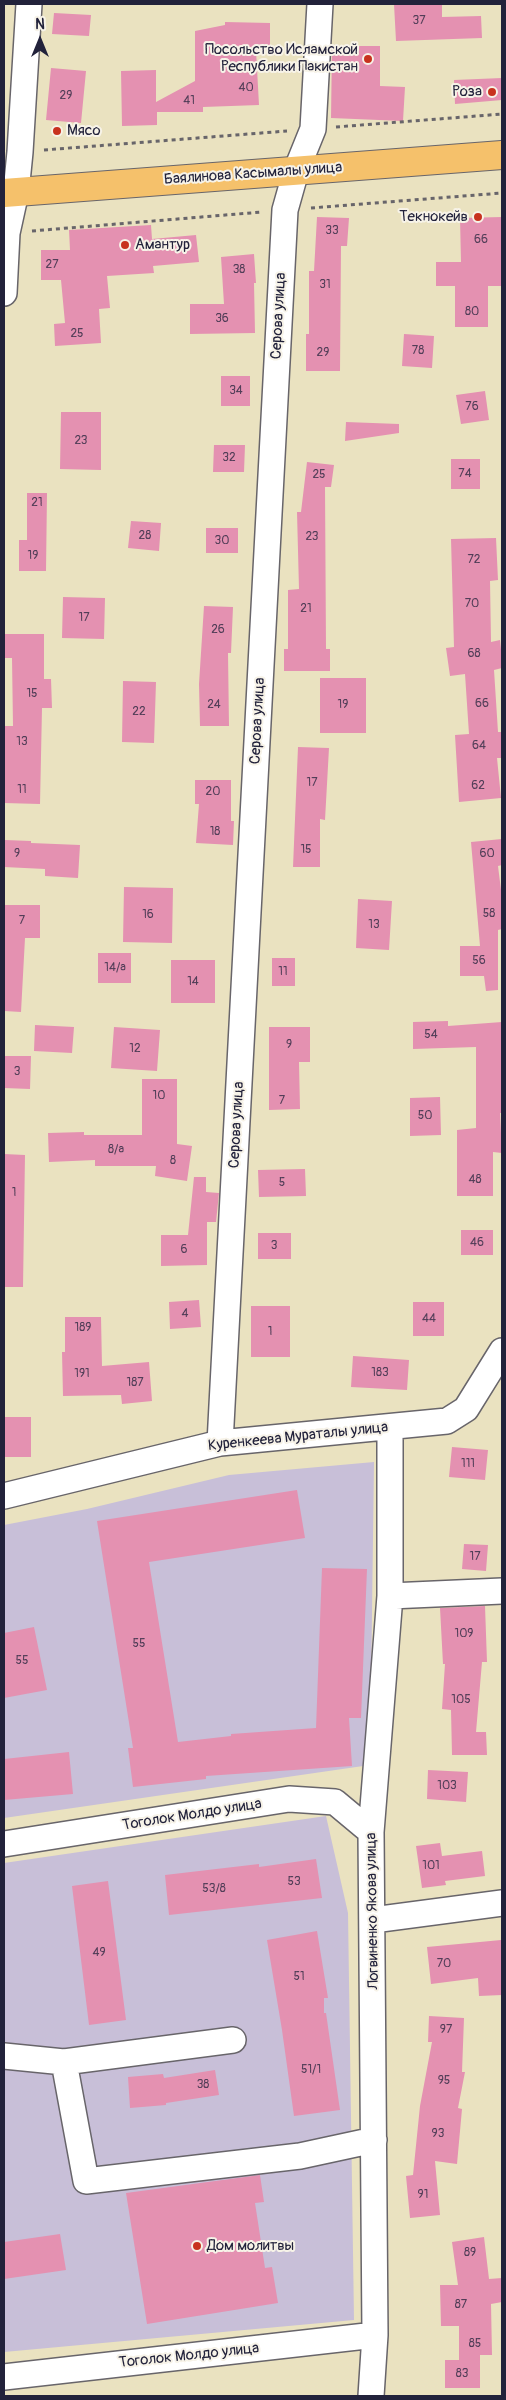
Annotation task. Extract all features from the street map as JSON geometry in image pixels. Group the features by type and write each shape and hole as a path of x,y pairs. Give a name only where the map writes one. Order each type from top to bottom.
{"main road":[{"name":"Баялинова Касымалы улица","path":"10,192 502,155"}],"street":[{"path":"4,293 10,192 20,152 29,4"},
{"name":"Серова улица","path":"220,1442 285,210 296,171 313,129 320,4"},
{"name":"Куренкеева Мураталы улица","path":"4,1496 220,1442 447,1421 466,1410 502,1351"},
{"name":"Логвиненко Якова улица","path":"371,2396 375,2335 371,1832 390,1596 390,1427"},
{"path":"390,1596 502,1591"},
{"name":"Тоголок Молдо улица","path":"4,1844 289,1799 335,1802 371,1832"},
{"path":"373,1920 502,1903"},
{"path":"4,2056 64,2062 233,2040"},
{"path":"64,2062 86,2181 300,2156 374,2140"},
{"name":"Тоголок Молдо улица","path":"4,2377 375,2335"}],"path":[{"path":"20,152 502,114"},
{"path":"8,233 502,193"}],"shaded area":[{"path":"374,1462 370,1765 4,1818 4,1525 87,1509 229,1475"},
{"path":"326,1816 348,1913 354,2320 4,2352 4,1863"}],"building":[{"path":"394,4 442,4 442,17 481,16 482,38 396,41"},
{"path":"54,13 91,15 89,36 52,34"},
{"path":"225,22 270,23 270,50 256,50 259,105 203,107 203,112 157,112 157,125 122,126 121,71 156,70 156,102 195,81 195,31 225,25"},
{"path":"332,46 380,46 380,86 405,87 403,121 331,118"},
{"path":"51,68 86,71 81,123 46,120"},
{"path":"502,78 502,100 455,104 454,80"},
{"path":"317,217 349,218 347,246 341,246 340,371 306,371 306,334 309,334 309,271 314,271"},
{"path":"502,217 502,286 488,286 488,327 455,327 455,286 436,286 436,262 461,262 460,218"},
{"path":"151,225 152,239 196,235 199,262 153,266 154,273 107,276 110,308 99,309 101,343 55,346 54,324 65,323 61,280 41,280 41,250 70,250 69,230"},
{"path":"254,254 256,283 254,283 255,333 190,334 190,304 224,304 221,257"},
{"path":"404,334 434,336 432,368 402,366"},
{"path":"221,376 250,376 250,406 221,406"},
{"path":"485,391 489,420 461,424 456,395"},
{"path":"61,412 101,412 101,470 60,469"},
{"path":"346,422 399,424 399,433 345,441"},
{"path":"214,445 245,445 244,472 213,472"},
{"path":"451,459 480,459 480,489 451,489"},
{"path":"307,462 334,465 331,487 325,487 326,649 330,649 330,671 284,671 284,649 288,649 288,590 299,589 297,512 301,512"},
{"path":"27,493 47,493 46,571 19,571 19,540 27,540"},
{"path":"131,521 161,523 159,551 128,548"},
{"path":"206,528 238,528 238,553 206,553"},
{"path":"496,538 498,580 490,581 491,642 500,640 502,659 502,668 494,670 498,732 502,732 502,758 497,758 501,798 459,802 455,735 469,734 465,674 450,676 446,648 454,647 451,539"},
{"path":"63,597 105,598 104,639 62,638"},
{"path":"204,606 233,607 231,653 228,653 229,726 200,726 199,684"},
{"path":"4,634 44,634 44,679 51,679 52,708 42,708 40,804 4,803 5,726 13,726 12,658 4,658"},
{"path":"320,678 366,678 366,733 320,733"},
{"path":"123,681 156,682 154,743 122,742"},
{"path":"298,747 329,748 325,820 320,819 320,867 293,867"},
{"path":"195,780 231,780 231,821 234,821 233,845 196,843 199,804 195,804"},
{"path":"502,839 502,865 498,866 502,898 502,929 498,930 498,990 486,991 484,976 460,976 460,946 480,946 471,842"},
{"path":"5,840 80,845 78,878 45,876 45,869 4,867"},
{"path":"124,887 173,888 172,943 123,942"},
{"path":"358,899 392,901 389,950 356,948"},
{"path":"4,905 40,905 40,938 25,938 21,1012 4,1011"},
{"path":"98,953 131,953 131,983 98,983"},
{"path":"272,958 295,958 295,986 272,986"},
{"path":"171,960 215,960 215,1003 171,1003"},
{"path":"448,1021 448,1026 502,1022 502,1113 500,1113 502,1153 493,1152 493,1196 457,1196 457,1130 476,1128 476,1047 413,1049 413,1022"},
{"path":"35,1025 74,1027 72,1053 34,1051"},
{"path":"114,1027 160,1030 157,1071 111,1068"},
{"path":"269,1027 310,1027 310,1062 299,1062 300,1109 269,1110"},
{"path":"4,1056 31,1056 30,1089 4,1088"},
{"path":"142,1079 177,1079 177,1144 192,1146 187,1181 155,1176 156,1166 95,1166 95,1160 49,1162 48,1133 84,1132 84,1135 142,1135"},
{"path":"440,1097 441,1135 410,1136 410,1098"},
{"path":"4,1154 25,1155 23,1287 4,1287"},
{"path":"305,1169 306,1196 259,1197 258,1170"},
{"path":"194,1177 206,1177 206,1192 219,1193 216,1222 207,1222 207,1265 161,1266 161,1235 188,1235"},
{"path":"461,1230 493,1230 493,1255 461,1255"},
{"path":"258,1233 291,1233 291,1259 258,1259"},
{"path":"199,1300 201,1327 170,1329 169,1302"},
{"path":"413,1302 444,1302 444,1336 413,1336"},
{"path":"251,1306 290,1306 290,1357 251,1357"},
{"path":"65,1317 101,1317 102,1366 149,1362 152,1401 122,1404 121,1395 63,1396 62,1352 65,1352"},
{"path":"353,1356 409,1360 407,1390 351,1387"},
{"path":"4,1417 31,1417 31,1457 4,1457"},
{"path":"452,1447 488,1450 485,1480 449,1477"},
{"path":"297,1490 305,1538 149,1562 178,1742 231,1736 231,1734 316,1728 322,1568 367,1569 361,1718 349,1718 352,1766 206,1776 206,1779 133,1787 128,1748 133,1748 97,1521"},
{"path":"464,1544 488,1545 486,1571 462,1569"},
{"path":"485,1606 487,1662 482,1662 476,1732 486,1732 487,1755 452,1755 451,1710 442,1709 445,1664 443,1664 440,1608"},
{"path":"34,1627 47,1690 4,1698 4,1633"},
{"path":"69,1752 73,1794 4,1800 4,1759"},
{"path":"428,1770 468,1772 466,1802 427,1799"},
{"path":"440,1843 442,1856 482,1851 485,1876 445,1881 446,1885 422,1888 416,1846"},
{"path":"316,1859 322,1898 169,1915 165,1875 259,1864 259,1867"},
{"path":"108,1881 126,2020 89,2025 72,1886"},
{"path":"317,1931 328,1998 324,1998 324,2013 326,2013 340,2110 294,2116 267,1940"},
{"path":"501,1940 502,1995 479,1996 478,1978 431,1984 427,1947"},
{"path":"429,2016 464,2018 462,2072 465,2072 458,2108 462,2109 457,2164 435,2161 440,2215 410,2218 406,2176 413,2175 420,2106 432,2042 428,2042"},
{"path":"215,2070 219,2095 166,2103 166,2105 130,2108 128,2077 163,2074 164,2078"},
{"path":"260,2175 264,2202 255,2203 265,2268 272,2267 278,2303 147,2324 126,2193"},
{"path":"60,2234 66,2270 4,2279 4,2242"},
{"path":"484,2237 489,2279 502,2278 502,2302 491,2304 492,2355 480,2355 480,2388 445,2388 445,2360 459,2360 459,2326 441,2326 440,2285 458,2285 452,2242"}],"place":[{"name":"Посольство Исламской Республики Пакистан","path":"368,59"},
{"name":"Роза","path":"492,92"},
{"name":"Мясо","path":"57,131"},
{"name":"Текнокейв","path":"478,217"},
{"name":"Амантур","path":"125,245"},
{"name":"Дом молитвы","path":"197,2246"}]}
